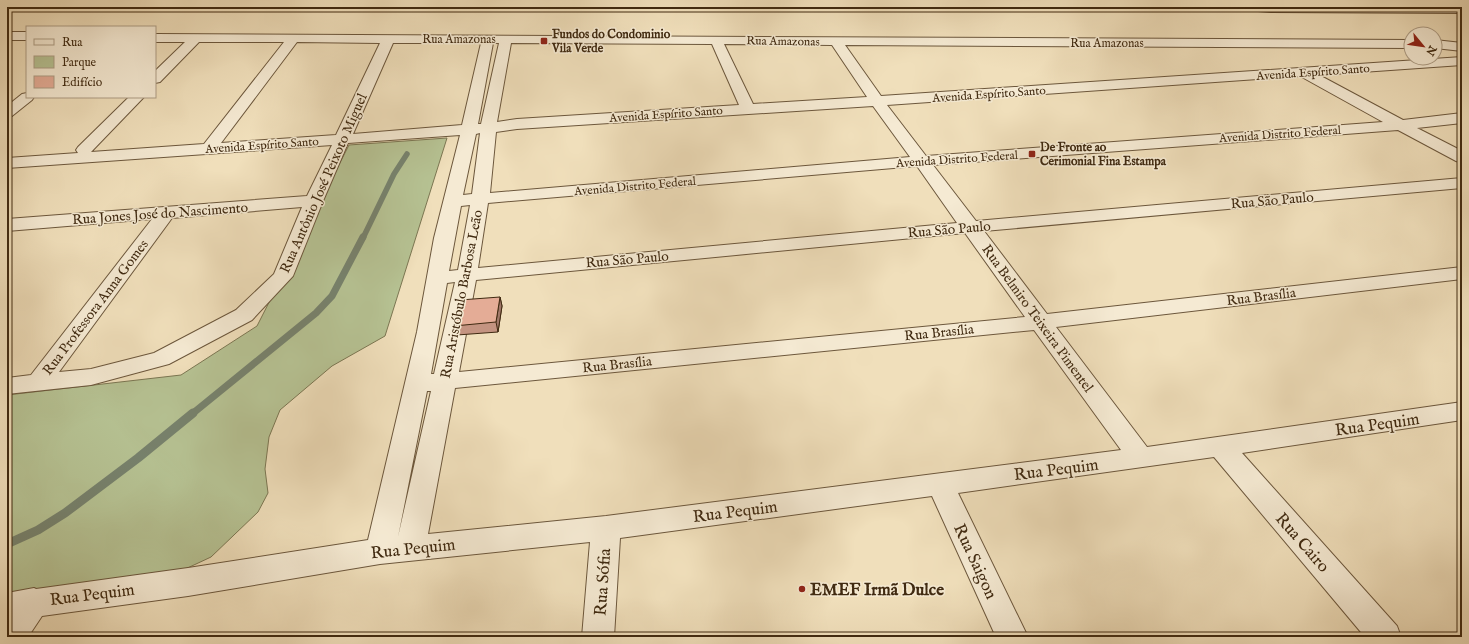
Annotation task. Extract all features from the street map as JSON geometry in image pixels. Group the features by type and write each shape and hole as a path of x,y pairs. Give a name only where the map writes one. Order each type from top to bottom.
{"street":[{"path":"881,7 988,8 992,20"},
{"path":"1245,7 1271,10 1462,10"},
{"path":"1002,31 1011,42"},
{"path":"7,36 26,36"},
{"name":"Rua Amazonas","path":"156,38 1403,44"},
{"path":"156,78 196,38"},
{"path":"212,144 294,38"},
{"name":"Rua Antônio José Peixoto Miguel","path":"7,386 91,377 160,359 244,315 283,276 314,202 388,39"},
{"path":"380,551 428,332 444,238 455,195 479,126 497,39"},
{"path":"716,40 748,109"},
{"name":"Rua Belmiro Teixeira Pimentel","path":"836,42 877,101 1140,458"},
{"path":"1253,43 1304,73 1462,158"},
{"path":"1443,45 1462,46"},
{"name":"Avenida Espírito Santo","path":"7,156 877,101 1462,61"},
{"path":"7,113 26,98"},
{"path":"84,150 136,98"},
{"name":"Avenida Distrito Federal","path":"455,195 1462,108"},
{"name":"Avenida Distrito Federal","path":"918,156 1399,125 1462,118"},
{"name":"Rua Aristóbulo Barbosa Leão","path":"410,548 467,274 481,193 479,126"},
{"name":"Avenida Espírito Santo","path":"7,163 212,144"},
{"name":"Rua São Paulo","path":"437,278 971,227 1462,183"},
{"name":"Rua Jones José do Nascimento","path":"9,227 314,202"},
{"name":"Rua Professora Anna Gomes","path":"39,382 166,213"},
{"name":"Rua Brasília","path":"416,384 1040,322 1462,273"},
{"name":"Rua Pequim","path":"20,604 188,582 380,551 606,528 1140,458 1462,412"},
{"name":"Rua Cairo","path":"1221,447 1384,637"},
{"name":"Rua Saigon","path":"940,484 1012,637"},
{"name":"Rua Sófia","path":"598,637 606,528"},
{"path":"9,637 20,604"}],"green space":[{"path":"447,138 385,336 332,366 280,410 269,437 265,469 268,493 258,512 211,557 119,600 7,605 7,395 181,375 257,326 349,145"}],"building":[{"path":"500,297 496,322 454,326 460,300"}],"waterway":[{"path":"363,238 394,174 407,154"},
{"path":"192,414 316,313 332,296 363,237"},
{"path":"7,544 38,530 65,513 138,458 193,413"}],"place":[{"name":"Fundos do Condominio Vila Verde","path":"544,41"},
{"name":"De Fronte ao Cerimonial Fina Estampa","path":"1032,154"},
{"name":"EMEF Irmã Dulce","path":"802,589"}]}
